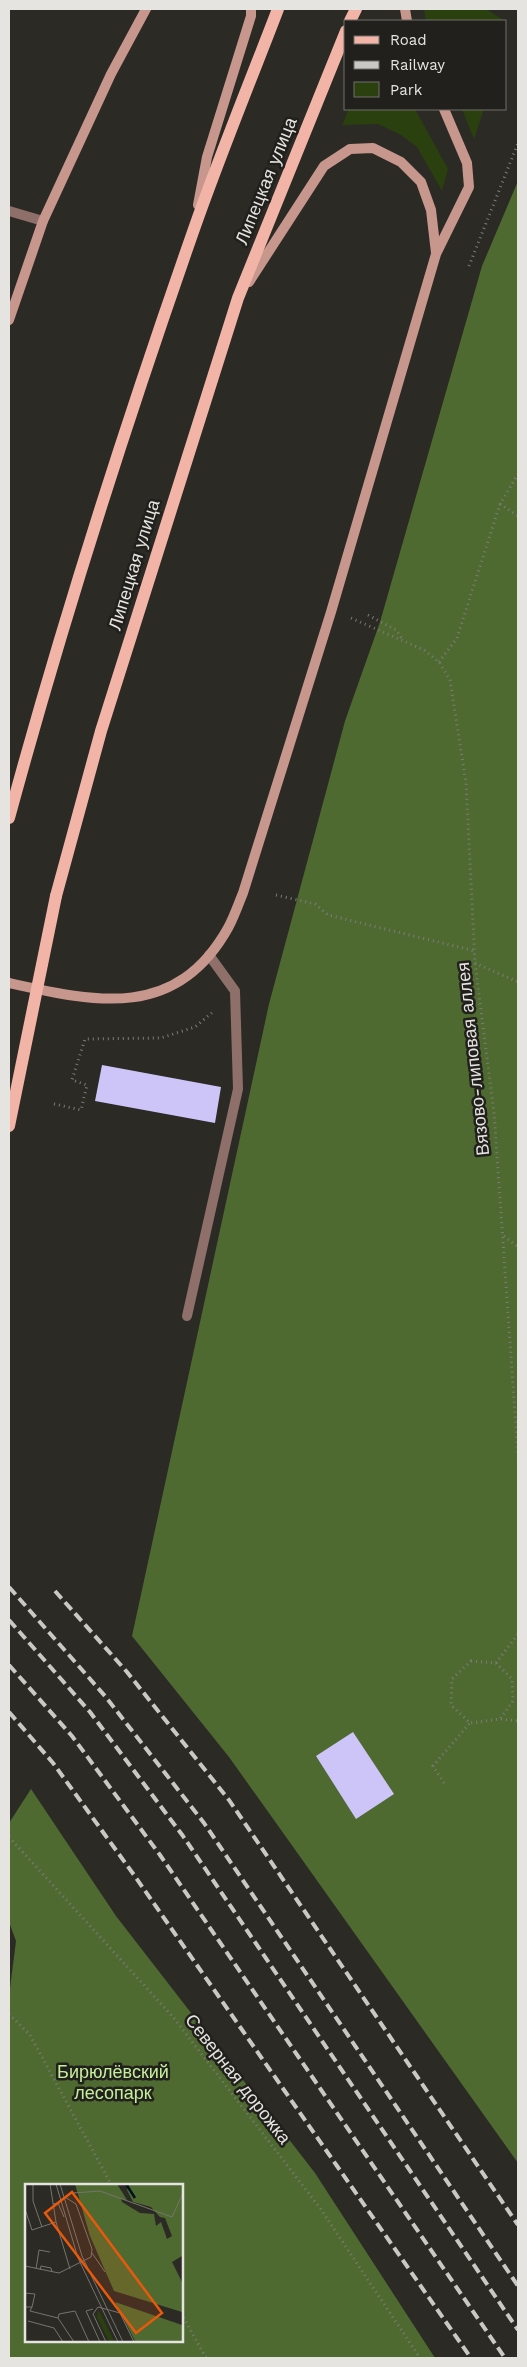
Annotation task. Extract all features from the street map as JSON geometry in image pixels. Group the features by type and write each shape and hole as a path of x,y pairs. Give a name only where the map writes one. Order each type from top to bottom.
{"main road":[{"path":"9,818 39,709 112,473 195,227 278,9"},
{"name":"Липецкая улица","path":"9,1126 56,896 101,731 238,298 344,36"}],"street":[{"path":"9,320 43,221 107,82 146,9"},
{"path":"195,227 207,156 251,16 251,9"},
{"path":"9,983 64,995 122,1000 159,992 185,978 209,955 228,928 243,893 331,612 436,254 469,187 467,163 444,110"},
{"path":"238,298 324,166 350,149 374,148 401,162 421,182 431,210 436,254"}],"lane":[{"path":"9,211 43,221"},
{"path":"187,1316 238,1089 235,991 209,955"}],"path":[{"path":"468,266 518,143"},
{"path":"331,612 365,622 424,650 439,662 457,638 500,504 518,474"},
{"path":"500,504 518,516"},
{"path":"368,615 396,630 404,641"},
{"name":"Вязово-липовая аллея","path":"439,662 450,680 466,783 475,964 494,1113 518,1457"},
{"path":"276,895 315,904 328,915 475,951"},
{"path":"475,964 518,982"},
{"path":"54,1104 81,1110 87,1085 72,1080 85,1039 161,1038 195,1028 235,991"},
{"path":"504,1236 518,1247"},
{"path":"496,1663 518,1634"},
{"path":"470,1723 451,1705 452,1679 471,1661 496,1663 512,1679 513,1702 500,1719"},
{"path":"444,1783 433,1766 470,1723 500,1719 518,1721"},
{"name":"Северная дорожка","path":"9,1837 173,2017 320,2208 420,2358"},
{"path":"9,2014 30,2035 111,2184"},
{"path":"182,2315 206,2358"}],"green space":[{"path":"424,9 486,9 503,20 426,20"},
{"path":"349,110 416,110 448,169 442,191 417,147 401,135 378,124 342,125"},
{"path":"462,110 484,110 474,139"},
{"path":"518,181 518,2163 229,1757 132,1636 269,1004 345,721 380,622 482,266"},
{"name":"Бирюлёвский лесопарк","path":"31,1789 116,1916 315,2173 435,2358 9,2358 9,1996 16,1941 9,1922 9,1823"}],"building":[{"path":"102,1065 221,1087 215,1123 95,1101"},
{"path":"353,1732 394,1794 356,1819 316,1756"}],"railway":[{"path":"9,1587 105,1696 204,1823 518,2286"},
{"path":"55,1591 127,1672 229,1800 518,2225"},
{"path":"9,1620 90,1712 183,1836 518,2330"},
{"path":"9,1665 72,1736 160,1855 505,2358"},
{"path":"9,1712 53,1763 134,1875 471,2358"}]}
